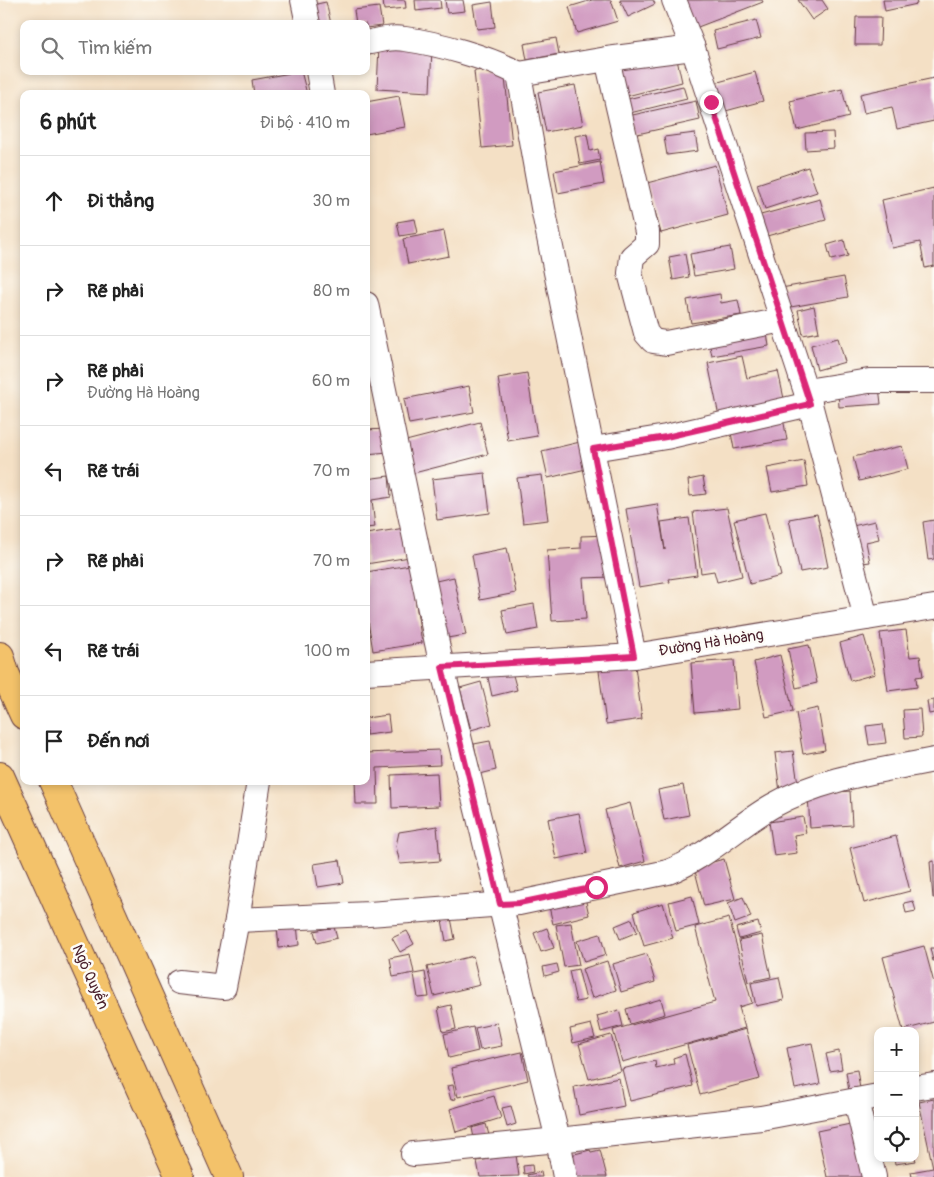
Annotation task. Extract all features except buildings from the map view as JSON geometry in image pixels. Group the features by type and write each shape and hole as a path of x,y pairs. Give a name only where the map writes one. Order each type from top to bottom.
{"main road":[{"path":"7,669 20,705"},
{"name":"Ngô Quyền","path":"0,776 180,1177"},
{"path":"55,785 229,1177"}],"street":[{"path":"303,0 307,20"},
{"path":"674,0 693,48 808,397 866,618"},
{"path":"370,42 384,38 404,39 448,48 503,66 519,74 607,58 693,48"},
{"path":"607,58 647,232 647,244 632,257 630,273 646,332 653,341 666,342 783,320"},
{"path":"519,74 544,213 634,656"},
{"path":"319,75 321,90"},
{"path":"370,323 442,667 558,1140 565,1177"},
{"path":"593,449 666,437 870,381 934,381"},
{"name":"Đường Hà Hoàng","path":"370,672 634,656 934,607"},
{"path":"238,920 369,914 519,903 668,872 688,864 771,807 816,786 934,760"},
{"path":"179,982 224,987 238,920 258,785"},
{"path":"919,1087 934,1085"},
{"path":"413,1154 761,1118 867,1098 874,1177"}],"route":[{"path":"596,887 519,903 500,904 442,667 634,656 593,449 666,437 810,404 711,102"}]}
